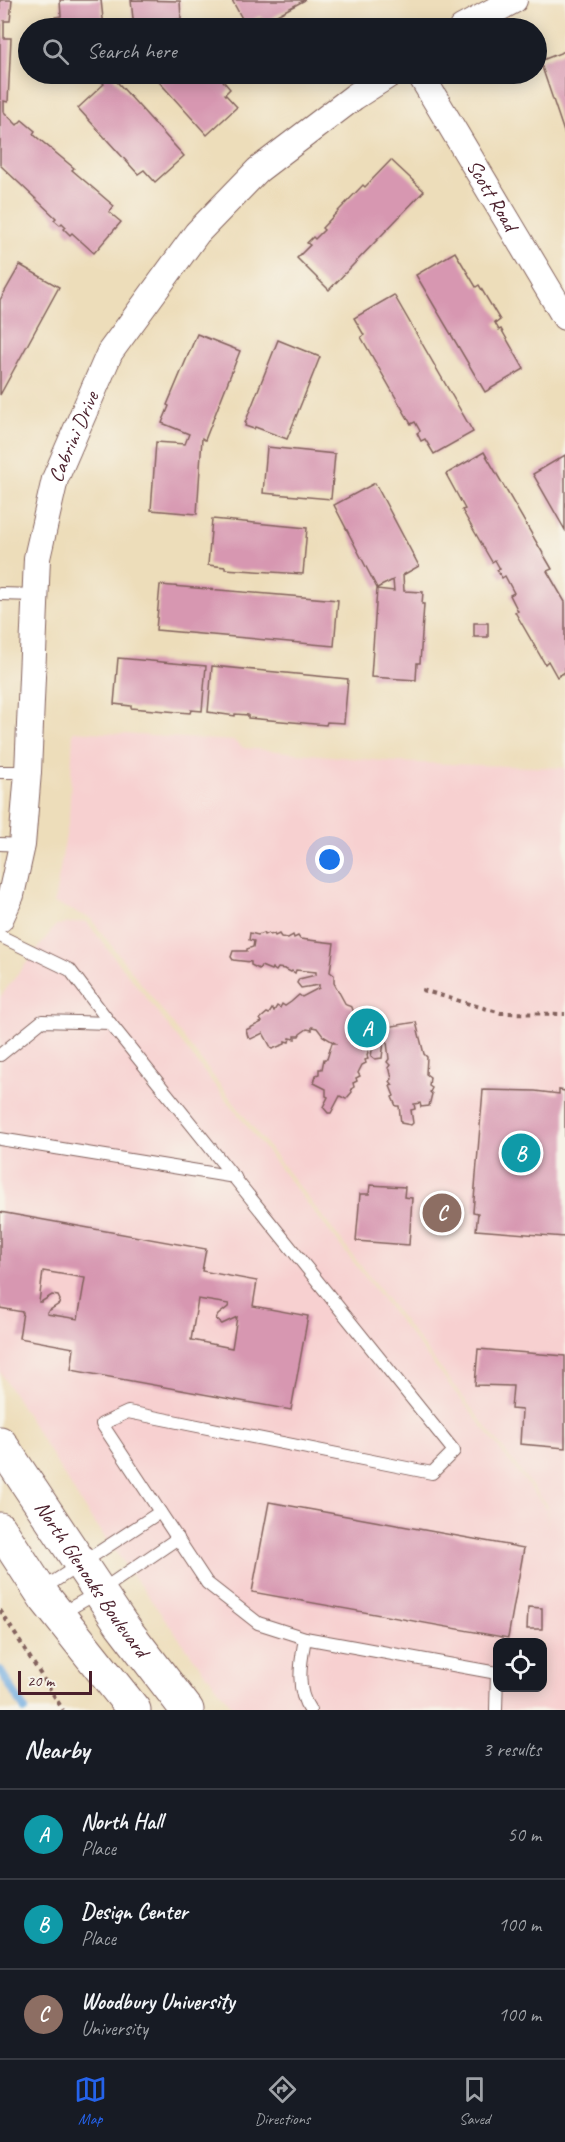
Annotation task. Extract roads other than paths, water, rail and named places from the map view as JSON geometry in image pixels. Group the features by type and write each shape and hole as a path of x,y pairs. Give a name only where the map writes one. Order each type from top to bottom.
{"main road":[{"name":"North Glenoaks Boulevard","path":"0,1443 121,1624 187,1710"},
{"name":"North Glenoaks Boulevard","path":"0,1529 49,1603 134,1710"}],"street":[{"path":"481,18 514,0"},
{"name":"Cabrini Drive","path":"0,919 11,895 11,845 28,772 37,558 55,479 110,352 197,233 258,170 374,84"},
{"name":"Scott Road","path":"426,84 565,317"}],"lane":[{"path":"0,594 36,595"},
{"path":"0,772 28,772"},
{"path":"0,936 70,970 110,1023 454,1451 432,1473 128,1412 102,1424 207,1583 258,1623 305,1638 497,1672 496,1710"},
{"path":"0,1054 42,1021 110,1023"},
{"path":"0,1139 235,1177"},
{"path":"49,1603 81,1564 160,1512"},
{"path":"49,1603 99,1592 178,1538"},
{"path":"305,1638 300,1667 304,1702 310,1710"}],"waterway":[{"path":"0,1670 25,1710"}],"place":[{"name":"North Hall","path":"367,1028"},
{"name":"Design Center","path":"521,1153"},
{"name":"Woodbury University","path":"442,1213"}]}
